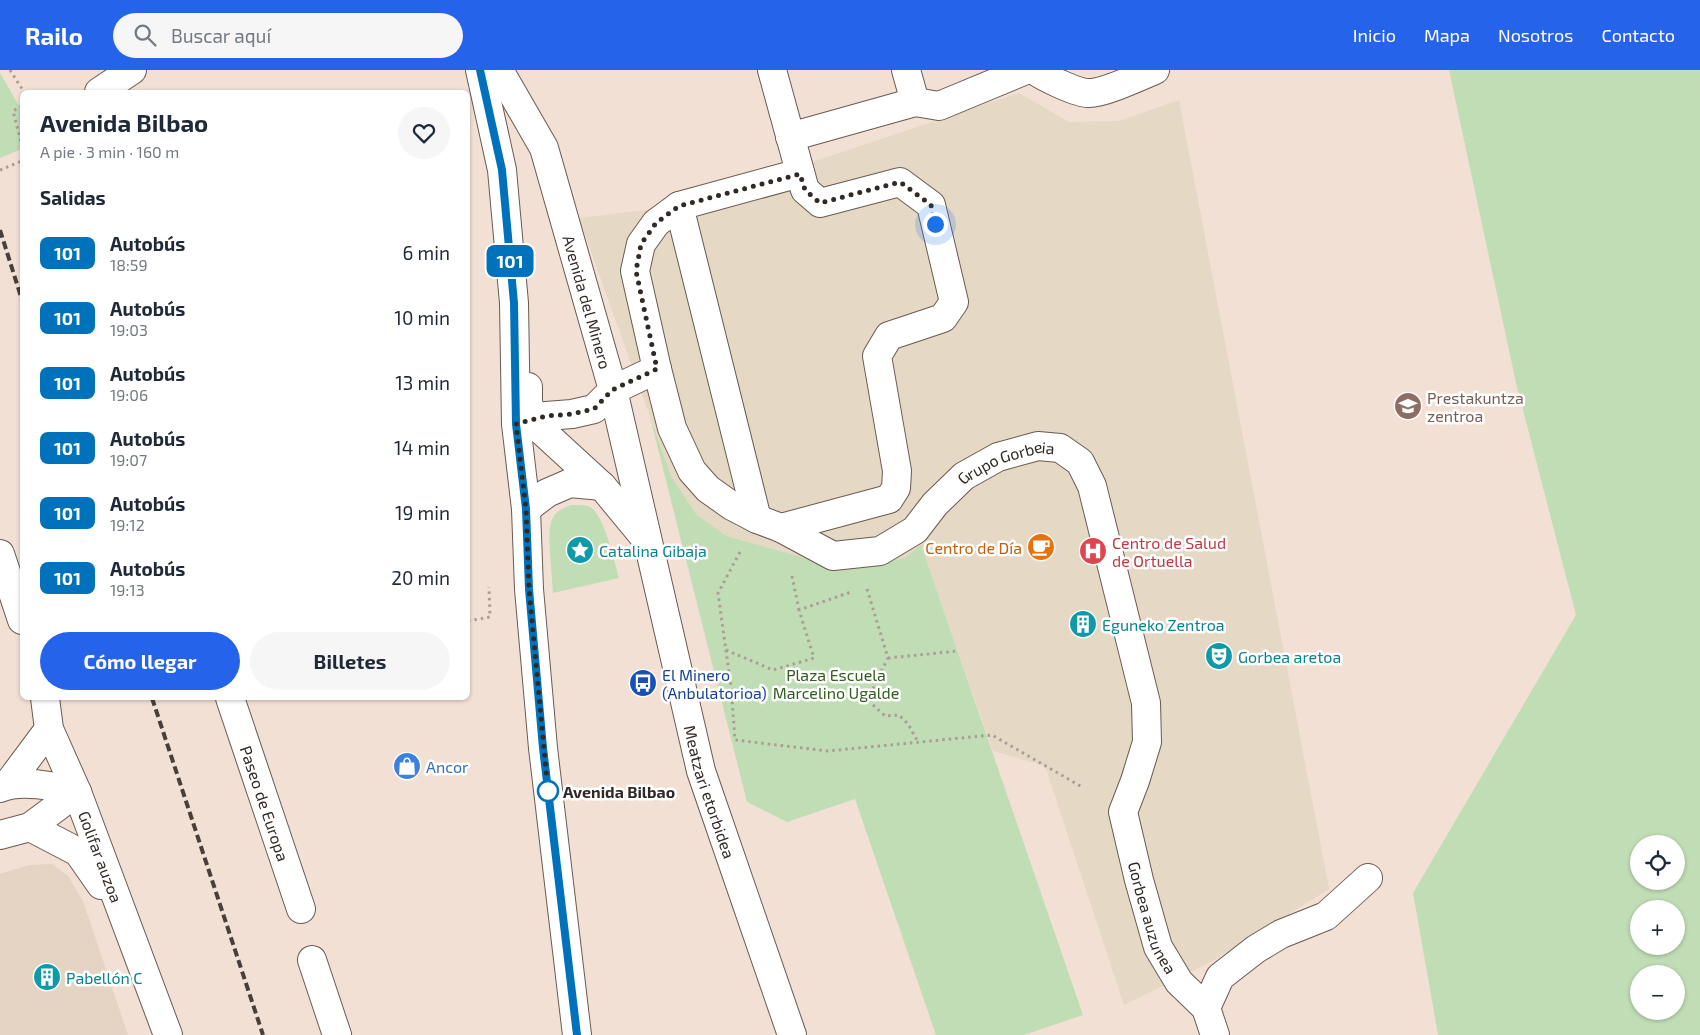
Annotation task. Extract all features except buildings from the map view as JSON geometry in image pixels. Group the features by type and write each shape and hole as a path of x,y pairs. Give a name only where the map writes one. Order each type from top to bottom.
{"street":[{"path":"101,90 132,70"},
{"path":"480,70 502,170 523,228 528,403 525,422 529,589 542,738 577,1035"},
{"name":"Avenida del Minero","path":"499,70 544,148 612,390 649,543"},
{"path":"772,70 805,190 820,203 900,182 931,205 954,302 944,318 889,336 877,356 897,471 896,488 889,499 769,524 679,206 800,174"},
{"path":"906,70 915,102"},
{"path":"790,137 915,102 939,106 1026,70"},
{"path":"1034,70 1045,78 1088,93 1110,88 1155,70"},
{"name":"Grupo Gorbeia","path":"679,206 656,223 641,244 636,271 672,428 692,471 708,489 732,506 834,556 880,551 915,530 935,504 964,476 998,457 1038,446 1060,448 1080,462 1092,486 1146,703 1146,742 1135,781 1123,812"},
{"path":"525,422 546,416 572,414 594,409 612,390 657,369"},
{"path":"525,422 542,432 602,486 649,543"},
{"path":"526,509 547,493 570,483 602,486"},
{"name":"Meatzari etorbidea","path":"649,543 701,771 792,1035"},
{"path":"0,554 20,614"},
{"name":"Golifar auzoa","path":"45,700 49,729 76,792 168,1035"},
{"name":"Paseo de Europa","path":"231,700 301,909"},
{"name":"Golifar auzoa","path":"4,786 49,729"},
{"name":"Golifar auzoa","path":"4,786 52,786 76,792"},
{"name":"Golifar auzoa","path":"0,835 30,827 76,792"},
{"name":"Gorbea auzunea","path":"1123,812 1139,880 1158,946 1179,982 1206,1008 1215,1035"},
{"name":"Golifar auzoa","path":"30,827 78,852 126,921"},
{"path":"1206,1008 1220,977 1256,949 1281,934 1326,916 1368,878"},
{"path":"312,960 337,1035"}],"path":[{"path":"10,70 23,90"},
{"path":"20,107 13,111 20,137"},
{"path":"0,170 20,162"},
{"path":"769,524 718,593 731,687 735,740 828,750 992,735 1082,787"},
{"path":"470,621 490,617 489,587"},
{"path":"725,650 773,670 814,658 799,610 866,587 888,658 874,685 871,703 885,716 900,715 908,724 918,742"},
{"path":"888,658 958,651"}],"shaded area":[{"name":"Centro de Salud de Ortuella","path":"1019,93 1069,122 1119,121 1179,100 1329,889 1211,962 1124,1005 1045,766 993,751 921,546 906,557 875,566 840,568 726,536 696,514 672,478 579,218 679,206"},
{"name":"Pabellón C","path":"52,864 68,876 83,901 128,1035 0,1035 0,874 29,865"}],"green space":[{"path":"1449,70 1700,70 1700,1035 1438,1035 1413,893 1576,615 1516,383"},
{"path":"0,73 20,108 20,150 0,158"},
{"name":"Plaza Escuela Marcelino Ugalde","path":"650,417 672,478 696,514 726,536 841,568 875,566 906,557 921,545 1083,1015 1024,1035 936,1035 855,799 787,822 747,802"},
{"path":"572,505 588,506 597,513 619,578 553,593 550,545 551,523 557,512"}],"railway":[{"path":"0,230 20,294"},
{"path":"153,700 263,1035"}],"bus line":[{"name":"101","path":"480,70 502,170 514,303 516,424 526,509 529,589 543,748 577,1035"}],"place":[{"name":"Prestakuntza zentroa","path":"1408,406"},
{"name":"Centro de Día","path":"1041,547"},
{"name":"Catalina Gibaja","path":"580,550"},
{"name":"Centro de Salud de Ortuella","path":"1093,551"},
{"name":"Eguneko Zentroa","path":"1083,624"},
{"name":"Gorbea aretoa","path":"1219,656"},
{"name":"El Minero (Anbulatorioa)","path":"643,683"},
{"name":"Ancor","path":"407,766"},
{"name":"Avenida Bilbao","path":"548,791"},
{"name":"Pabellón C","path":"47,977"}],"route":[{"path":"548,791 529,589 526,509 516,424 546,416 572,414 594,409 612,390 657,369 636,271 641,244 656,223 679,206 800,174 805,190 820,203 900,182 931,205 935,224"}]}
